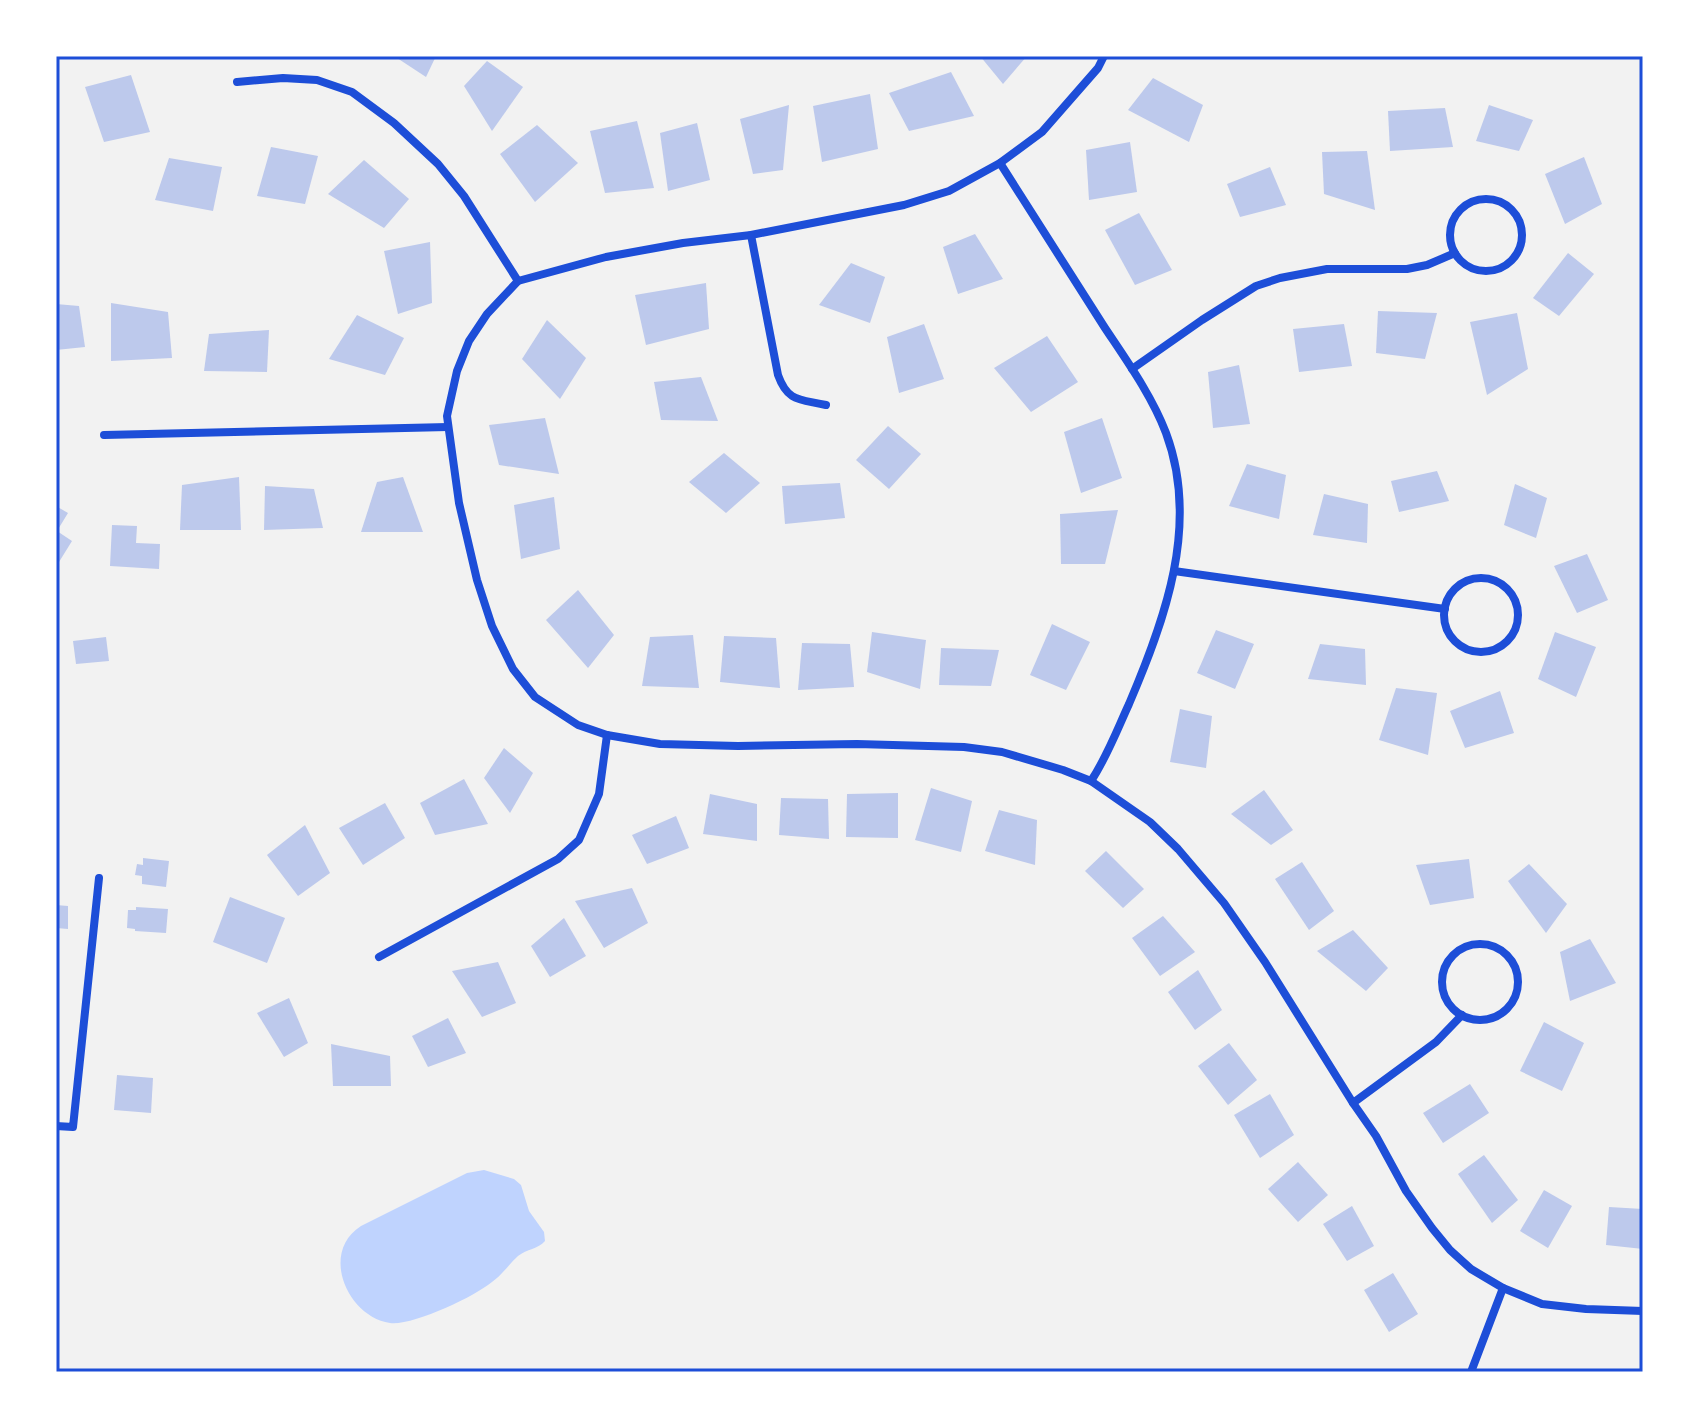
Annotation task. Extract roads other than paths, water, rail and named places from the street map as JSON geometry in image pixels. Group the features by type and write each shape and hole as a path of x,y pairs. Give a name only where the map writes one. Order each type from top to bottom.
{"street":[{"path":"1104,56 1098,68 1042,132 1000,163 949,191 904,205 751,235 606,257 518,281 487,314 469,341 453,387 447,416 459,503 477,580 492,626 513,669 535,697 578,725 607,735 660,744 964,747 1002,752 1091,781 1150,822 1178,849 1224,903 1376,1136 1406,1191 1450,1250 1471,1269 1503,1288 1542,1304 1643,1311"},
{"path":"237,82 283,78 317,80 352,92 394,123 438,164 464,196 518,281"},
{"path":"1000,163 1132,369 1166,433 1174,460 1181,510 1174,571 1148,658 1103,762 1091,781"},
{"path":"1481,199 1493,200 1514,213 1520,224 1521,244 1507,264 1496,270 1484,271 1471,268 1455,253 1450,239 1451,226 1456,215 1469,203 1481,199"},
{"path":"751,235 783,389 792,398 826,405"},
{"path":"1132,369 1256,286 1327,269 1407,269 1427,265 1455,253"},
{"path":"104,435 448,427"},
{"path":"1174,571 1445,609"},
{"path":"1483,578 1496,581 1514,599 1518,622 1513,634 1494,650 1469,650 1458,644 1450,634 1445,622 1445,609 1449,597 1458,587 1483,578"},
{"path":"379,957 558,859 579,840 599,794 607,735"},
{"path":"56,1126 73,1127 99,878"},
{"path":"1475,944 1488,944 1501,949 1516,970 1518,983 1509,1007 1486,1020 1462,1015 1449,1005 1444,993 1442,979 1445,966 1462,948 1475,944"},
{"path":"1353,1103 1436,1042 1462,1015"},
{"path":"1471,1372 1503,1288"}],"water":[{"path":"484,1170 514,1179 521,1185 529,1211 544,1232 545,1241 518,1256 483,1288 427,1315 390,1323 362,1309 351,1297 341,1267 342,1252 348,1238 361,1226 467,1173"}]}
